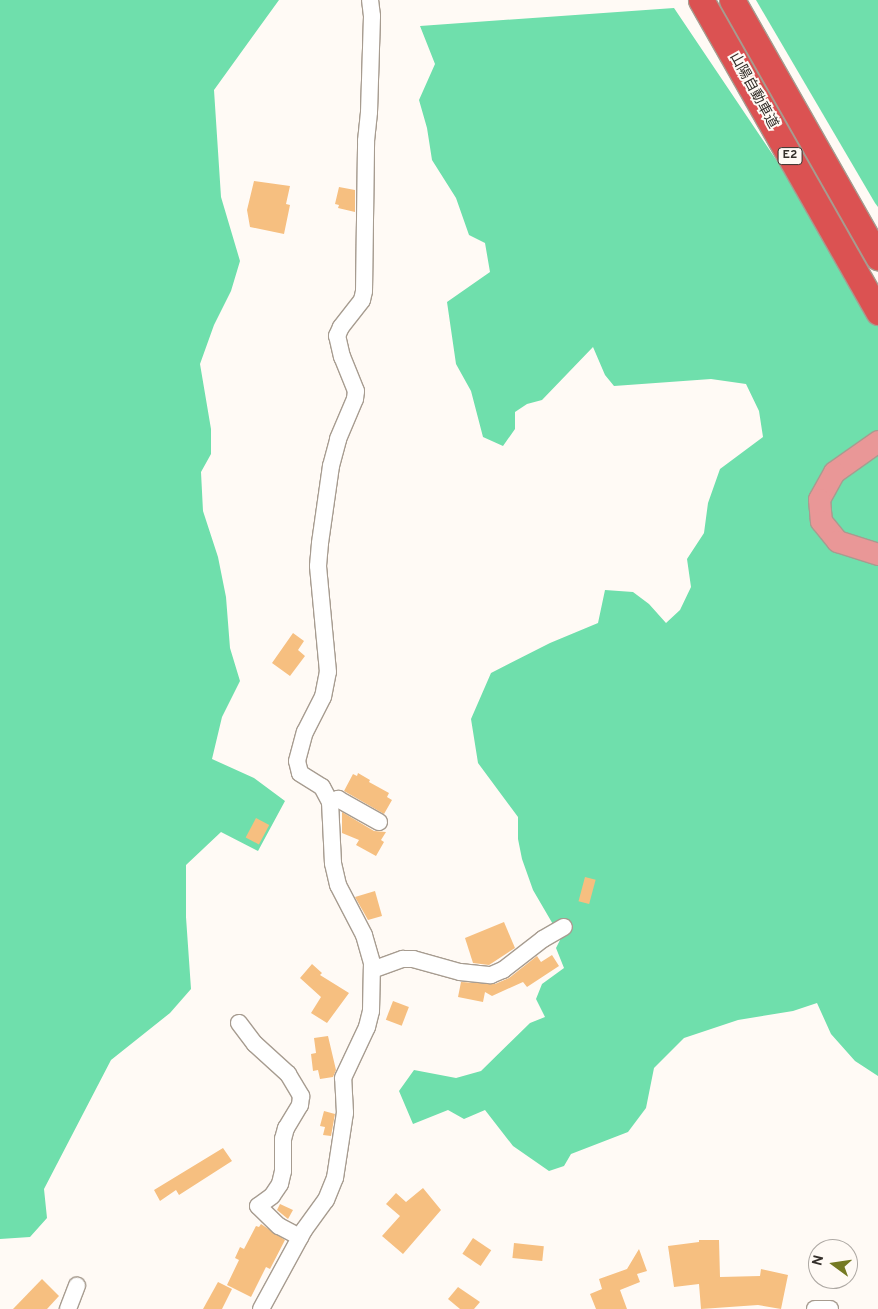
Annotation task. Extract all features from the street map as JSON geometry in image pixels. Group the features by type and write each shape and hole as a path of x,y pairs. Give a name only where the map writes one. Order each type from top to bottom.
{"highway":[{"name":"山陽自動車道","path":"702,0 878,312"},
{"name":"山陽自動車道","path":"732,0 878,257"}],"main road":[{"path":"878,441 834,472 819,499 822,521 838,541 878,554"}],"street":[{"path":"261,1309 300,1237 326,1200 335,1178 345,1113 343,1078 367,1027 371,1011 372,970 364,935 338,885 333,863 330,802 322,787 300,772 297,760 305,732 323,697 328,672 318,566 320,543 331,466 338,439 355,399 356,391 342,357 337,336 340,327 362,300 364,291 366,141 369,112 371,35 370,0"},
{"path":"330,802 338,799 379,822"},
{"path":"372,970 403,959 413,959 460,972 491,975 503,970 543,939 564,927"},
{"path":"238,1023 256,1044 288,1074 301,1096 300,1105 286,1128 282,1139 283,1171 280,1184 272,1196 258,1206 280,1226 300,1237"},
{"path":"68,1309 77,1286"},
{"path":"815,1309 830,1309"}],"green space":[{"path":"0,0 279,0 214,90 221,197 240,261 231,291 214,325 200,364 211,429 211,454 201,472 203,511 218,557 226,597 230,648 240,681 222,717 212,759 254,778 285,801 258,851 221,832 186,865 186,917 191,989 170,1013 111,1060 44,1189 47,1218 30,1237 0,1239"},
{"path":"756,0 878,0 878,207 875,203"},
{"path":"674,8 878,311 878,1076 855,1061 831,1034 817,1003 793,1011 738,1020 684,1038 654,1068 646,1108 628,1132 571,1154 564,1166 549,1171 513,1146 485,1110 464,1119 448,1110 413,1124 399,1091 414,1070 456,1078 481,1071 530,1023 545,1017 536,999 542,984 564,968 556,948 561,938 533,890 522,859 518,839 518,817 478,763 471,719 491,673 550,643 598,623 605,590 633,592 649,604 666,623 680,610 691,587 687,559 704,533 708,503 720,469 763,437 759,411 746,384 711,379 614,386 605,375 593,347 542,400 527,404 515,412 515,429 503,446 483,437 471,391 456,364 447,302 490,272 485,243 469,235 456,198 432,160 427,128 419,100 435,64 420,26"}],"building":[{"path":"254,181 290,186 286,204 290,205 284,234 250,227 247,210"},
{"path":"339,187 355,190 355,212 338,208 339,205 335,204"},
{"path":"293,633 304,641 298,650 305,656 290,676 272,663"},
{"path":"358,773 370,780 369,782 389,793 387,797 392,800 384,814 344,791 353,774 357,776"},
{"path":"342,812 374,831 386,832 381,840 384,842 376,856 356,845 359,840 342,833"},
{"path":"256,818 269,825 259,844 246,837"},
{"path":"585,877 596,880 589,904 579,901"},
{"path":"375,891 382,916 368,920 355,897"},
{"path":"504,922 515,948 489,965 473,963 465,938"},
{"path":"552,955 559,966 527,987 523,982 492,996 485,992 483,1002 458,997 461,982 495,984 509,978 537,956 541,962"},
{"path":"312,964 322,973 320,975 349,993 327,1023 311,1013 321,997 300,978"},
{"path":"393,1001 409,1007 402,1026 386,1020"},
{"path":"328,1036 336,1070 333,1077 320,1079 318,1070 313,1071 311,1054 316,1053 314,1038"},
{"path":"324,1111 335,1114 331,1136 323,1135 325,1127 320,1126"},
{"path":"223,1148 232,1161 179,1195 176,1190 160,1201 154,1190"},
{"path":"423,1188 441,1210 403,1254 382,1236 400,1216 386,1204 396,1193 406,1202"},
{"path":"280,1204 293,1210 288,1219 277,1210"},
{"path":"261,1224 285,1240 270,1269 266,1267 251,1297 227,1285 239,1260 235,1258 240,1247 244,1249 256,1226 259,1227"},
{"path":"473,1238 491,1250 481,1266 462,1254"},
{"path":"699,1240 719,1240 720,1277 760,1276 761,1269 788,1275 781,1309 758,1305 701,1309 699,1284 674,1287 668,1246 699,1242"},
{"path":"514,1243 544,1246 542,1261 512,1258"},
{"path":"639,1249 647,1271 637,1274 640,1282 620,1290 627,1309 596,1309 590,1294 602,1289 599,1279 627,1269"},
{"path":"42,1279 59,1296 47,1309 13,1309"},
{"path":"218,1282 232,1289 222,1309 203,1309"},
{"path":"458,1287 480,1302 474,1309 460,1309 448,1299"}]}
